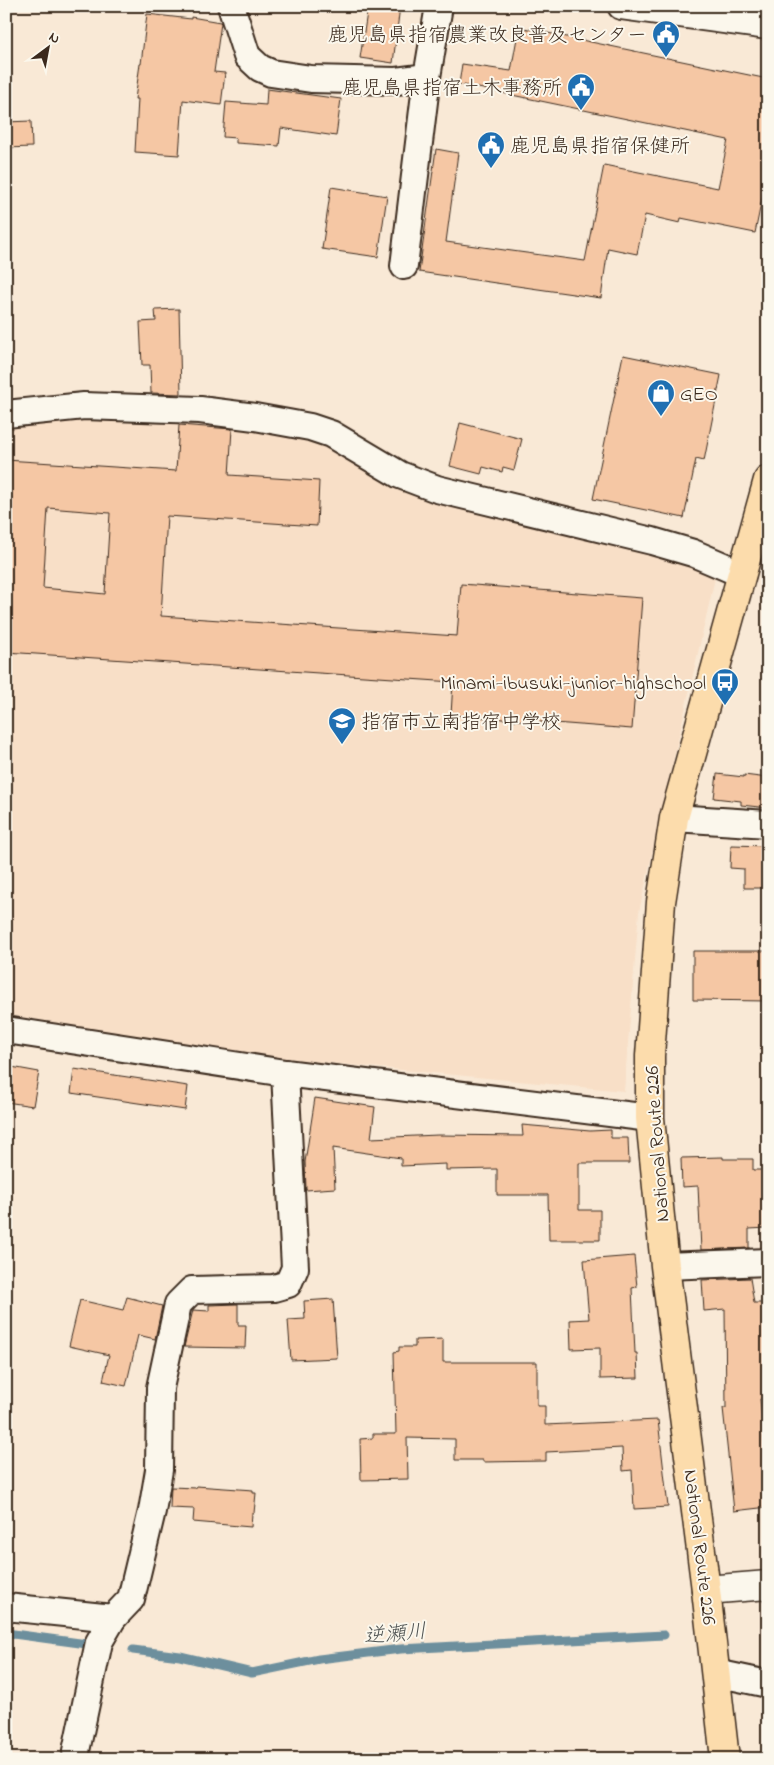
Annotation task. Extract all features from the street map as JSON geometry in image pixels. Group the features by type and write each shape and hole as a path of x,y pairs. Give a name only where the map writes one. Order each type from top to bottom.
{"highway":[{"name":"National Route 226","path":"725,1759 706,1590 665,1266 650,1118 650,1056 661,902 674,818 768,480"}],"main road":[{"path":"706,1590 768,1586"}],"street":[{"path":"231,6 247,56 260,68 271,73 311,79 396,81 428,78"},
{"path":"404,266 439,6"},
{"path":"620,6 768,26"},
{"path":"6,414 84,406 200,410 310,427 331,434 400,475 437,489 652,541 693,553 742,574"},
{"path":"674,818 768,824"},
{"path":"6,1030 285,1073 650,1118"},
{"path":"76,1759 76,1751 99,1642 113,1618 131,1599 152,1511 159,1470 160,1388 178,1304 192,1290 274,1288 288,1284 294,1268 285,1073"},
{"path":"665,1266 768,1262"},
{"path":"6,1607 113,1618"},
{"path":"716,1673 768,1684"}],"shaded area":[{"name":"指宿市立南指宿中学校","path":"158,418 232,424 325,442 426,496 468,511 669,558 715,578 639,912 624,1091 266,1057 6,1015 6,425 56,419"}],"building":[{"path":"368,6 400,6 393,63 360,58"},
{"path":"147,14 191,19 191,17 221,23 214,72 225,73 221,105 183,100 179,155 135,152 138,99 135,99"},
{"path":"519,27 768,79 768,169 755,233 681,218 680,223 645,215 637,254 608,248 601,298 419,272 436,149 458,153 446,242 585,261 604,165 718,188 728,140 459,84 462,64 511,71"},
{"path":"267,89 341,99 336,136 281,128 279,146 236,143 236,138 223,137 226,102 266,105"},
{"path":"31,121 32,147 6,148 6,122"},
{"path":"331,187 387,196 378,257 322,249"},
{"path":"179,309 181,394 151,393 150,365 142,365 140,322 156,321 155,310"},
{"name":"GEO","path":"623,355 721,375 704,461 696,459 684,518 593,499"},
{"path":"460,423 522,439 514,470 503,467 502,472 483,467 481,474 450,466"},
{"path":"179,425 232,429 229,475 319,481 317,526 167,516 161,616 457,636 461,584 642,598 632,729 451,715 453,682 6,652 6,460 176,471","holes":["48,508 110,513 105,594 43,588"]},
{"path":"717,774 768,778 768,808 741,805 741,801 714,798"},
{"path":"731,845 768,846 768,888 744,888 744,869 730,868"},
{"path":"693,951 768,951 768,1001 693,1000"},
{"path":"6,1066 39,1072 33,1106 6,1102"},
{"path":"74,1069 188,1086 185,1110 71,1093"},
{"path":"315,1098 375,1107 371,1138 438,1135 523,1136 522,1125 590,1131 611,1130 611,1138 628,1138 629,1163 579,1163 579,1210 600,1210 600,1240 549,1240 548,1195 497,1195 497,1169 446,1170 446,1164 401,1166 401,1158 333,1148 335,1188 306,1190 305,1162"},
{"path":"723,1157 723,1159 753,1159 753,1170 768,1170 768,1228 749,1229 749,1248 701,1250 698,1186 682,1187 681,1158"},
{"path":"634,1256 637,1287 632,1288 638,1378 600,1379 600,1348 571,1349 570,1320 589,1319 584,1260"},
{"path":"750,1278 754,1303 768,1303 768,1398 760,1399 766,1460 768,1460 768,1507 734,1511 723,1408 726,1408 725,1309 704,1311 702,1280"},
{"path":"127,1297 162,1306 155,1339 138,1335 126,1386 103,1381 109,1355 69,1346 80,1300 123,1310"},
{"path":"333,1299 337,1358 291,1360 288,1320 305,1319 304,1301"},
{"path":"238,1304 238,1325 246,1325 245,1348 184,1347 193,1310 209,1311 209,1305"},
{"path":"443,1339 443,1362 537,1362 537,1406 545,1406 545,1425 658,1420 668,1507 634,1509 632,1470 623,1471 622,1448 546,1452 546,1461 483,1462 483,1460 455,1460 455,1439 407,1438 408,1479 361,1480 360,1439 373,1438 373,1434 396,1434 394,1352 399,1351 399,1347 415,1347 415,1340"},
{"path":"196,1486 253,1490 253,1493 256,1493 251,1527 193,1522 194,1509 170,1508 171,1487 196,1488"}],"waterway":[{"name":"逆瀬川","path":"6,1633 87,1644"},
{"name":"逆瀬川","path":"133,1650 180,1656 252,1673 319,1659 401,1649 664,1635"}],"place":[{"name":"鹿児島県指宿農業改良普及センター","path":"666,58"},
{"name":"鹿児島県指宿土木事務所","path":"581,111"},
{"name":"鹿児島県指宿保健所","path":"491,169"},
{"name":"GEO","path":"661,417"},
{"name":"Minami-ibusuki-junior-highschool","path":"725,706"},
{"name":"指宿市立南指宿中学校","path":"342,745"}]}
